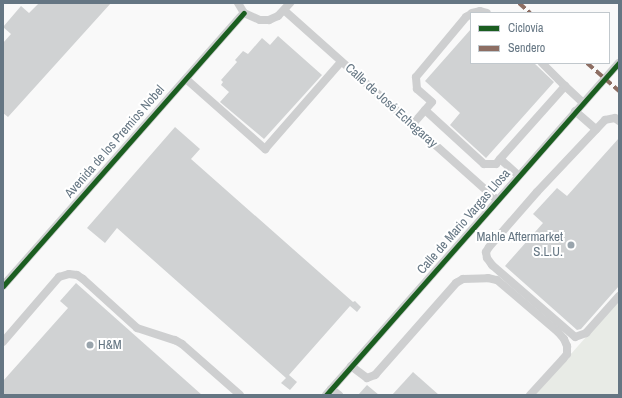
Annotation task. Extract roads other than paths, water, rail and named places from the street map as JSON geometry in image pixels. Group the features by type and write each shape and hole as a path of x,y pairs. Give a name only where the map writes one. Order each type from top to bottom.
{"street":[{"path":"238,3 244,13 260,20 269,20 285,11 290,3"},
{"name":"Calle de José Echegaray","path":"285,11 497,200"},
{"name":"Avenida de los Premios Nobel","path":"3,286 244,13"},
{"path":"412,125 432,102 417,89 416,77 466,17 470,14"},
{"path":"186,79 265,149 341,62"},
{"name":"Calle de Mario Vargas Llosa","path":"328,392 518,175 619,63"},
{"path":"543,64 583,103"},
{"path":"425,110 484,164 496,164 565,86"},
{"path":"576,111 596,129"},
{"path":"619,121 609,117 596,129 488,247 487,258 500,273 575,337 586,333 619,296"},
{"path":"500,159 518,175"},
{"path":"3,342 59,277 64,275 77,275 136,328 175,340 182,344 240,395"},
{"path":"351,366 367,378 375,375 456,283 463,279 488,278 497,280 558,332 564,339 567,346 567,354 530,395"},
{"path":"328,392 339,395"}],"place":[{"name":"Mahle Aftermarket S.L.U.","path":"571,245"},
{"name":"H&M","path":"90,345"}]}
